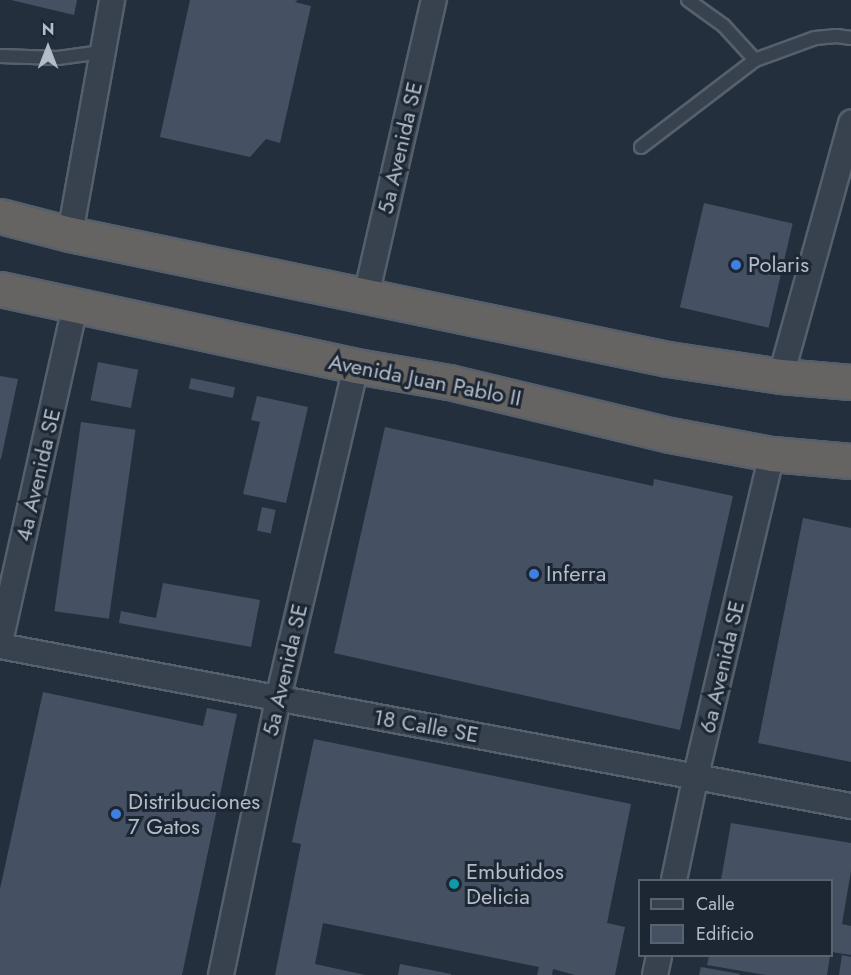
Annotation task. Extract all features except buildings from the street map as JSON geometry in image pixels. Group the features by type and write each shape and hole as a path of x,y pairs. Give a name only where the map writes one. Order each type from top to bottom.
{"highway":[{"path":"0,216 70,234 668,359 782,376 851,382"},
{"name":"Avenida Juan Pablo II","path":"0,289 356,366 449,382 670,435 772,454 851,461"}],"street":[{"path":"70,234 112,0"},
{"name":"5a Avenida SE","path":"366,296 434,0"},
{"path":"782,376 851,123"},
{"name":"4a Avenida SE","path":"0,644 75,307"},
{"name":"5a Avenida SE","path":"221,975 278,699 356,366"},
{"name":"6a Avenida SE","path":"674,879 696,775 772,454"},
{"name":"18 Calle SE","path":"0,644 278,699 696,775 851,806"},
{"path":"655,975 659,957"}],"lane":[{"path":"688,0 723,26 755,60"},
{"path":"641,147 755,60 815,38 837,36 851,38"},
{"path":"0,56 58,58 102,52"}],"place":[{"name":"Polaris","path":"736,265"},
{"name":"Inferra","path":"534,574"},
{"name":"Distribuciones 7 Gatos","path":"116,814"},
{"name":"Embutidos Delicia","path":"454,884"}]}
